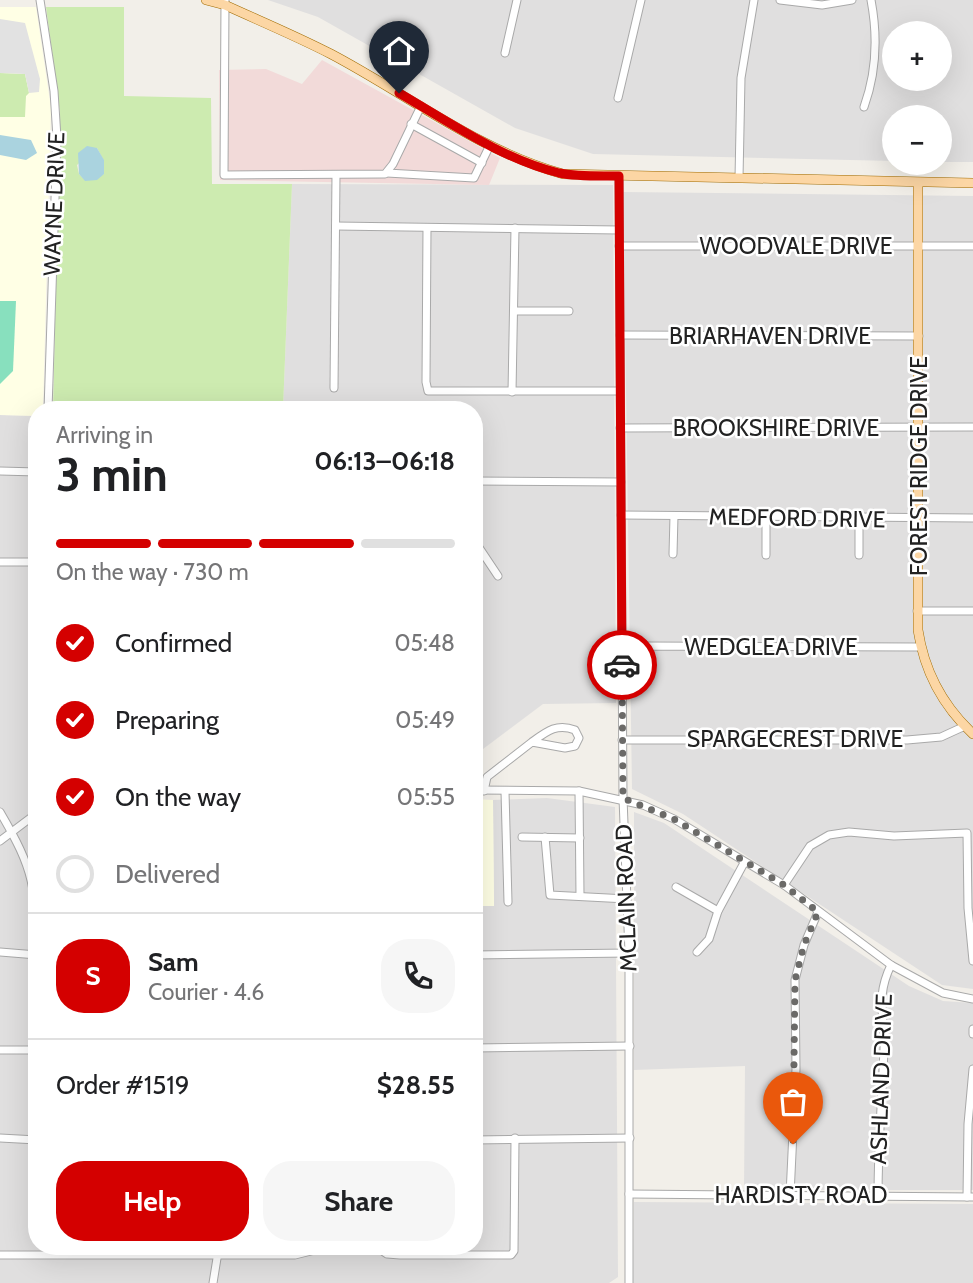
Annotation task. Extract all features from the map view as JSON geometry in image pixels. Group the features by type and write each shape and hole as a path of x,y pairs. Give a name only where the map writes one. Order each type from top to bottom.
{"main road":[{"path":"206,0 225,2 331,54 490,145 563,174 973,183"},
{"name":"FOREST RIDGE DRIVE","path":"918,183 920,246 917,611 920,647 930,678 973,734"}],"street":[{"name":"WAYNE DRIVE","path":"40,0 54,91 57,138 48,401"},
{"path":"505,53 517,0"},
{"path":"618,98 640,0"},
{"path":"740,178 741,78 754,0"},
{"path":"780,0 821,5 852,0"},
{"path":"864,107 876,59 877,34 871,0"},
{"path":"225,2 224,175 387,173 474,178 490,145"},
{"path":"387,173 421,106"},
{"path":"411,124 482,163"},
{"path":"334,388 336,175"},
{"name":"MCLAIN ROAD","path":"619,176 622,740 630,1046 629,1283"},
{"path":"336,226 619,230"},
{"path":"427,228 428,391 620,391"},
{"path":"512,392 515,228"},
{"name":"WOODVALE DRIVE","path":"619,246 973,246"},
{"path":"514,311 569,311"},
{"name":"BRIARHAVEN DRIVE","path":"620,335 919,336"},
{"name":"BROOKSHIRE DRIVE","path":"620,428 973,427"},
{"path":"0,471 28,472"},
{"path":"483,481 621,482"},
{"name":"MEDFORD DRIVE","path":"621,515 973,518"},
{"path":"673,554 674,516"},
{"path":"766,517 766,555"},
{"path":"859,519 859,555"},
{"path":"483,554 498,576"},
{"path":"0,562 28,562"},
{"path":"917,611 973,611"},
{"name":"WEDGLEA DRIVE","path":"622,652 645,646 920,647"},
{"name":"SPARGECREST DRIVE","path":"622,740 907,740 941,737 965,726"},
{"path":"532,743 565,748 575,746 579,738 575,730 552,728 532,743 487,778 484,790 579,791 623,798 674,819 784,885 891,965 943,993 973,999"},
{"path":"579,791 580,896"},
{"path":"505,792 508,902"},
{"path":"0,812 28,867"},
{"path":"0,841 28,820"},
{"path":"784,885 810,846 828,835 849,832 902,836 967,833 968,908 973,961"},
{"path":"522,837 580,838"},
{"path":"545,837 548,894 627,899"},
{"path":"697,953 709,939 718,911 744,863"},
{"path":"676,887 718,911"},
{"path":"790,1195 796,1069 795,980 804,945 818,912"},
{"path":"0,952 28,954"},
{"path":"483,955 629,953"},
{"name":"ASHLAND DRIVE","path":"878,1196 878,1137 884,1045 880,1001 881,988 891,965"},
{"path":"483,1048 630,1046"},
{"path":"0,1050 28,1050"},
{"path":"970,1197 968,1124 973,1069"},
{"path":"0,1138 28,1140"},
{"path":"400,1255 504,1255 514,1251 515,1138"},
{"path":"483,1140 630,1138"},
{"name":"HARDISTY ROAD","path":"629,1194 970,1197"},
{"path":"0,1255 295,1255"},
{"path":"213,1283 217,1255"}],"shaded area":[{"path":"268,0 973,0 973,162 952,162 952,105 882,105 882,161 593,154 515,128 318,17"},
{"path":"0,7 36,7 51,108 43,401 28,401 28,416 0,415"},
{"path":"0,19 25,23 40,79 39,92 29,93 25,74 0,73"},
{"path":"322,60 500,158 489,185 220,180 219,70 266,69 302,84"},
{"path":"292,184 613,185 616,703 543,704 483,749 483,401 283,401"},
{"path":"623,192 973,196 973,989 942,985 683,814 632,789"},
{"path":"0,415 28,416 28,1255 483,1255 483,906 494,905 493,800 547,798 615,807 618,1277 609,1283 0,1283"},
{"path":"483,799 493,800 494,906 483,906"},
{"path":"634,812 664,823 909,986 943,1001 973,1003 973,1190 744,1190 745,1066 634,1070"},
{"path":"634,1202 973,1204 973,1283 633,1283"}],"green space":[{"path":"46,7 124,7 124,96 211,98 212,184 292,184 283,401 53,401 60,113","holes":["97,148 104,161 104,174 85,180 79,174 77,165"]},
{"path":"0,73 25,74 29,93 26,96 25,117 0,117"},
{"path":"0,301 16,301 13,371 0,384"}],"water":[{"path":"0,135 31,140 37,153 26,160 0,155"},
{"path":"87,146 97,148 104,160 104,174 97,180 85,181 79,174 78,153"}],"way so far":[{"path":"622,665 623,798 674,819 784,885 818,912 804,945 795,980 793,1144"}],"route":[{"path":"399,93 490,145 541,168 563,174 619,176 622,665"}]}
